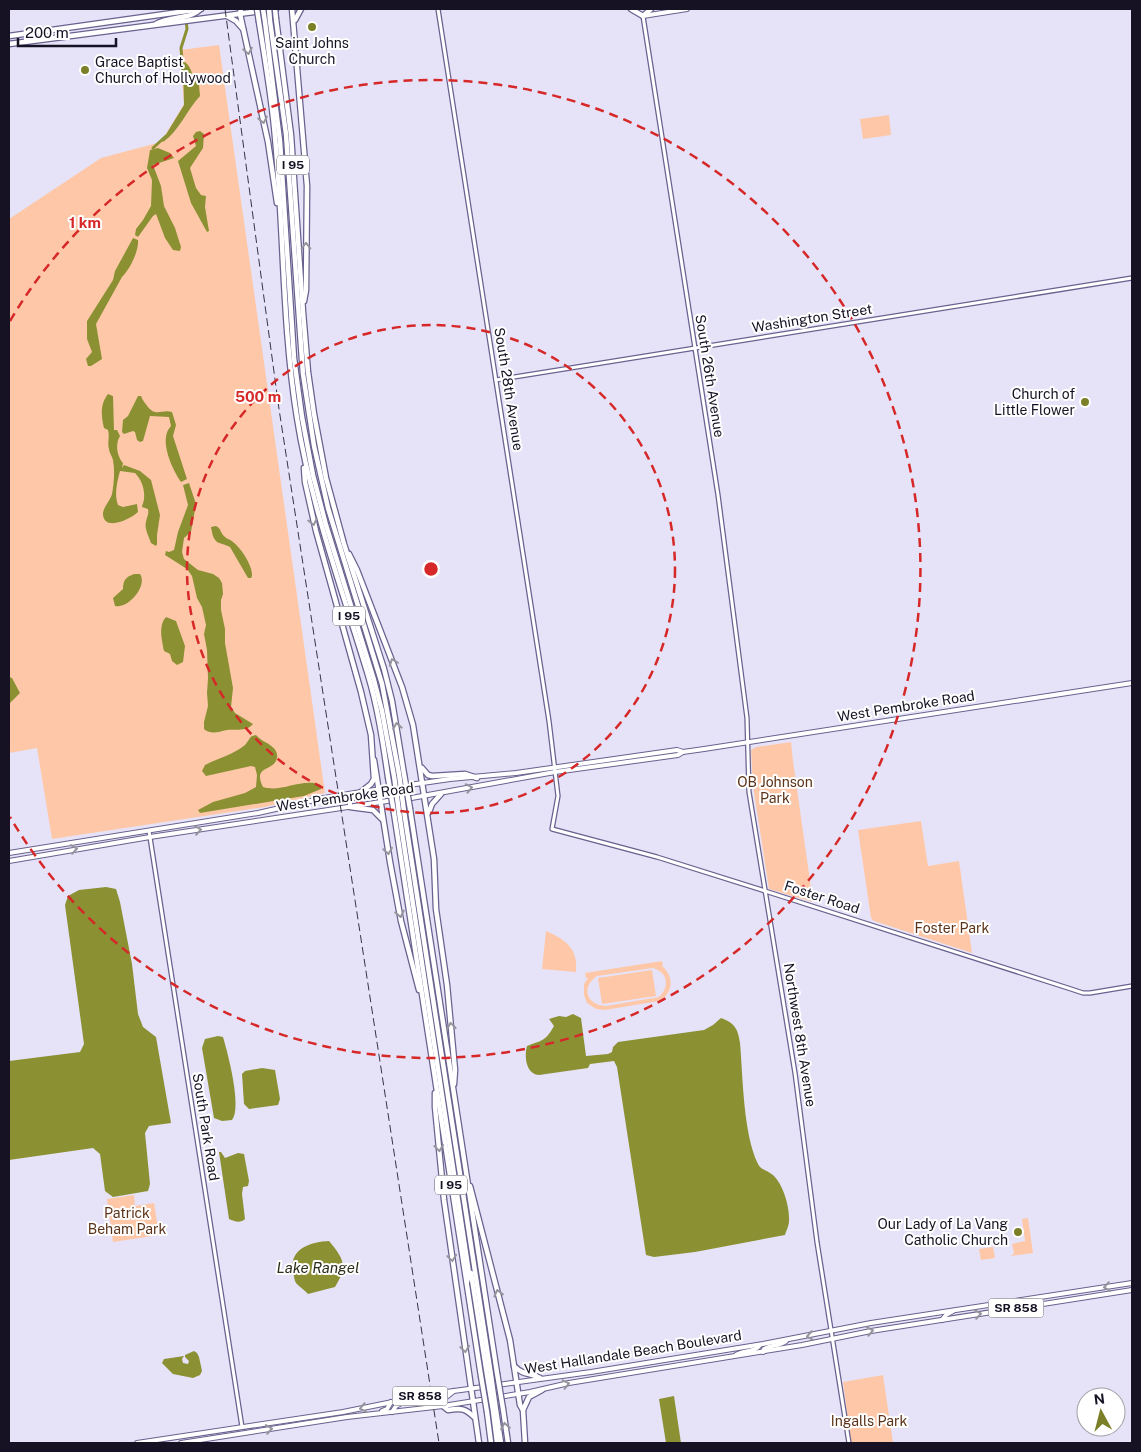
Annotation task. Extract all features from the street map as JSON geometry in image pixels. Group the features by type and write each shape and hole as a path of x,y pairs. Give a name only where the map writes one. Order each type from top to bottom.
{"highway":[{"path":"155,25 163,20 200,9"},
{"name":"I 95","path":"257,9 265,22 275,137 291,376 304,457 325,541 368,676 396,775 404,811 454,1092 508,1443"},
{"path":"263,9 280,141 294,358 302,417 313,475 326,525 374,680 404,811 467,1219 497,1443"},
{"path":"265,22 268,9"},
{"name":"I 95","path":"275,9 291,135 303,312 314,414 326,478 392,701 396,775 394,813 491,1443"},
{"path":"10,44 227,16 241,11 275,9"},
{"path":"292,9 306,186 306,290 303,312"},
{"path":"293,24 300,9"},
{"path":"631,9 643,16 651,9"},
{"path":"241,11 268,142 280,219"},
{"path":"9,36 186,13"},
{"path":"227,16 236,21 244,30"},
{"path":"40,40 52,30"},
{"path":"10,44 26,39 30,34"},
{"path":"304,457 305,482 310,506 324,562 346,635 371,735 374,779 361,792"},
{"path":"344,544 357,570 402,687 413,725 434,859 436,909 447,985 454,1061 454,1092"},
{"path":"373,757 401,921 424,1005"},
{"path":"420,765 424,771 432,776 465,774 477,778"},
{"path":"428,816 432,804 441,794"},
{"path":"350,807 373,810 383,820"},
{"path":"404,811 469,1273 466,1288"},
{"path":"435,1082 435,1107 444,1200 479,1443"},
{"path":"467,1175 507,1327 522,1410 525,1443"},
{"path":"458,1192 489,1375"},
{"path":"467,1219 480,1295 488,1321"},
{"path":"514,1366 523,1374 533,1374 540,1378"},
{"path":"522,1410 529,1397 542,1390"},
{"path":"443,1406 448,1410 462,1408 475,1418"},
{"path":"494,1411 502,1443"}],"main road":[{"path":"643,16 687,9"},
{"name":"West Pembroke Road","path":"9,855 16,852 258,813 324,798 379,789 678,755 683,752 1132,683"},
{"name":"West Pembroke Road","path":"9,861 150,837 441,794 555,770"},
{"path":"350,807 350,799 375,792 379,789"},
{"path":"49,853 54,848 63,845"},
{"name":"West Hallandale Beach Boulevard","path":"137,1443 311,1416 456,1390 788,1340 871,1323 1132,1283"},
{"name":"West Hallandale Beach Boulevard","path":"181,1443 518,1394 569,1383 833,1340 871,1331 1132,1290"},
{"path":"942,1320 946,1315 955,1310"},
{"path":"930,1322 938,1317 941,1312"},
{"path":"763,1352 764,1349 782,1344 788,1340"},
{"path":"734,1357 737,1354 756,1350 760,1344"},
{"path":"443,1406 445,1398 456,1390"},
{"path":"392,1412 399,1404 411,1398"},
{"path":"375,1414 387,1409 392,1402"},
{"path":"298,1425 300,1421 311,1416"},
{"path":"155,1443 163,1439"}],"street":[{"name":"South 28th Avenue","path":"438,9 555,770 558,802 552,829"},
{"name":"South 26th Avenue","path":"643,16 723,534 747,718 747,742"},
{"name":"Washington Street","path":"496,380 1132,278"},
{"name":"Northwest 8th Avenue","path":"747,742 749,792 801,1110 817,1242 849,1443"},
{"name":"Foster Road","path":"552,829 658,857 1083,993 1132,986"},
{"name":"South Park Road","path":"149,831 242,1427"}],"green space":[{"path":"219,45 325,793 265,807 52,839 37,748 9,753 9,219 101,158 161,142 184,104 180,50"},
{"path":"889,115 891,135 863,139 860,119"},
{"name":"OB Johnson Park","path":"791,742 813,902 769,889 753,786 751,750 756,747"},
{"name":"Foster Park","path":"921,821 928,866 959,861 972,953 874,921 871,918 858,830"},
{"path":"546,931 565,942 573,951 576,972 542,969"},
{"path":"662,961 662,966 669,975 671,984 667,994 659,1001 605,1010 596,1009 587,1003 584,995 584,984 588,978 586,978 585,973","holes":["653,968 658,970 666,980 665,989 659,997 606,1006 594,1002 588,995 589,985 597,976"]},
{"path":"652,970 656,996 602,1004 598,978"},
{"name":"Patrick Beham Park","path":"134,1195 135,1206 154,1203 159,1235 113,1242 107,1199"},
{"path":"1028,1218 1033,1253 1011,1256 1014,1253 1012,1244 1025,1241 1022,1219"},
{"path":"993,1247 995,1258 981,1260 979,1249"},
{"name":"Ingalls Park","path":"883,1375 893,1443 851,1443 843,1382"}],"water":[{"path":"185,62 199,85 200,96 174,132 163,142 184,105 183,63"},
{"path":"200,131 204,134 203,148 190,168 196,188 201,195 206,196 205,207 209,231 207,232 191,203 178,161 196,146 193,136 196,132"},
{"path":"158,148 170,153 174,158 153,165 161,186 164,206 175,228 181,247 180,251 173,250 165,238 156,214 138,237 135,235 136,229 151,206 152,180 147,168 150,150"},
{"path":"133,238 138,240 138,244 133,260 96,324 102,359 88,366 86,359 92,352 87,339 87,321 113,280 115,271"},
{"path":"108,394 113,396 114,430 117,430 120,436 117,450 123,463 122,468 124,465 140,471 151,480 160,515 156,546 151,543 146,530 148,509 142,507 143,488 135,473 120,471 116,497 118,505 123,507 137,504 138,512 125,520 113,523 108,523 103,515 112,494 114,477 113,460 108,447 109,435 108,430 104,428 102,415 102,406"},
{"path":"138,396 141,396 143,401 154,412 172,412 176,425 173,436 187,479 181,482 170,462 166,446 167,432 171,426 169,417 150,416 143,441 140,442 137,440 135,432 124,434 122,432 123,420 128,416"},
{"path":"189,483 196,504 191,532 184,538 182,552 184,559 198,570 213,574 222,583 221,610 233,688 231,707 235,713 253,724 244,729 209,732 204,729 208,706 208,678 207,650 204,634 206,625 202,607 197,598 192,576 187,569 165,555 166,551 174,550 178,532 188,505 183,485"},
{"path":"216,526 243,553 251,567 251,578 248,578 230,547 215,540 211,527"},
{"path":"134,574 140,574 142,579 139,590 126,604 115,606 113,598 123,589 126,579"},
{"path":"166,617 176,621 185,646 183,662 177,665 172,661 170,654 164,651 161,629"},
{"path":"9,677 12,678 20,693 9,704"},
{"path":"256,735 273,747 277,754 275,762 260,775 263,787 277,788 314,783 321,785 321,789 304,796 200,813 198,810 213,802 245,793 256,787 257,775 255,767 251,766 206,776 202,771 205,765 236,751 245,745 252,736"},
{"path":"106,887 116,889 120,902 132,964 138,1014 143,1027 156,1037 171,1123 149,1126 145,1133 150,1184 148,1191 113,1197 105,1191 100,1154 93,1148 9,1160 9,1061 80,1052 84,1044 65,905 68,896 79,890"},
{"path":"573,1014 581,1018 586,1056 608,1054 612,1052 613,1047 618,1042 704,1030 721,1018 733,1024 737,1030 740,1043 744,1105 749,1137 758,1164 777,1179 785,1196 789,1221 785,1235 695,1252 654,1257 646,1255 617,1067 614,1061 590,1064 588,1068 539,1075 531,1072 527,1064 527,1046 543,1040 548,1035 554,1026 549,1019 559,1016 566,1017"},
{"path":"218,1036 223,1037 233,1080 236,1104 232,1120 222,1121 214,1118 202,1048 205,1039"},
{"path":"262,1068 275,1070 280,1099 278,1105 249,1109 244,1104 242,1074 245,1071"},
{"path":"219,1152 225,1158 238,1153 244,1154 249,1181 248,1186 243,1187 245,1219 241,1221 237,1222 229,1219"},
{"name":"Lake Rangel","path":"329,1241 341,1258 342,1273 335,1287 308,1294 295,1280 293,1271 294,1257 302,1248 308,1245"},
{"path":"194,1351 199,1357 202,1371 200,1375 193,1378 173,1374 162,1363 164,1359 184,1356 182,1359 183,1363 188,1364 189,1361 185,1355"},
{"path":"674,1396 681,1443 666,1443 659,1399"}],"waterway":[{"path":"184,84 181,48 187,29 186,19"},
{"path":"153,148 166,136"}],"railway":[{"path":"225,9 279,409 439,1443"}],"place":[{"name":"Saint Johns Church","path":"312,27"},
{"name":"Grace Baptist Church of Hollywood","path":"85,70"},
{"name":"Church of Little Flower","path":"1085,402"},
{"name":"Our Lady of La Vang Catholic Church","path":"1018,1232"}]}
